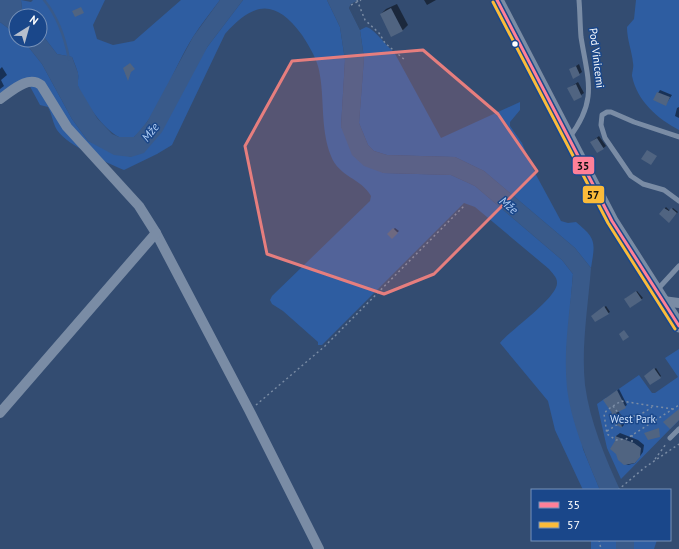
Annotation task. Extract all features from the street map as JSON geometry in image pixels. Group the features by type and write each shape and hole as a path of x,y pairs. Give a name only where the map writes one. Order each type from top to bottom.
{"street":[{"path":"501,3 568,138 612,221 679,326"},
{"path":"0,99 29,81 35,81 41,85 67,127 139,206 156,233 249,410 319,549"},
{"path":"0,413 156,233"},
{"path":"660,296 679,303"}],"lane":[{"name":"Pod Vinicemi","path":"568,138 580,123 589,101 590,92 581,31 579,0"},
{"path":"679,137 634,122 611,112 602,115 601,125 605,138 631,176 643,184 664,190 679,201"},
{"path":"660,296 679,266"},
{"path":"670,438 679,429"}],"path":[{"path":"352,5 361,0"},
{"path":"357,1 369,24 385,43 405,60"},
{"path":"249,410 325,346 464,206"},
{"path":"673,409 652,407 621,401 612,406 604,414 608,436 616,440 626,439 673,409 679,405"},
{"path":"612,406 624,421"},
{"path":"607,431 652,407"},
{"path":"632,435 632,442"},
{"path":"654,461 670,438"},
{"path":"619,489 630,479 679,444"}],"highlighted area":[{"path":"423,50 498,114 537,171 434,274 384,294 267,254 245,146 292,61"}],"green space":[{"path":"21,0 31,2 33,0 105,0 93,25 97,39 113,45 134,41 181,0 220,0 186,48 158,104 142,129 134,137 127,139 119,137 101,122 81,93 78,86 78,74 72,57 57,54 48,42 48,8 22,8"},
{"path":"243,0 327,0 340,27 345,60 341,127 383,173 451,175 475,186 562,260 573,274 566,356 583,449 600,489 583,489 555,430 548,401 500,343 550,296 556,288 556,278 549,269 475,207 464,203 322,345 318,345 318,342 283,311 272,304 270,300 272,296 370,201 371,196 362,185 339,169 331,156 325,135 321,81 318,66 302,35 283,15 274,10 256,10 246,15 236,23 225,34 172,145 124,170 78,148 62,136 56,128 48,107 40,105 26,79 0,95 0,22 8,28 8,48 29,48 42,64 72,119 88,141 131,157 208,46"},
{"path":"636,0 679,0 679,130 656,115 638,93 632,76 632,54 627,27 634,19"},
{"path":"366,27 373,31 394,52 441,138 520,102 520,110 510,122 510,126 522,143 535,173 561,221 568,223 576,222 591,237 594,247 591,268 575,248 484,171 455,157 387,155 374,151 368,145 359,123 364,58 360,30"},
{"name":"West Park","path":"679,349 679,420 621,479 607,448 597,404 639,375 652,393 655,393 678,377 665,358"},
{"path":"591,541 616,541 616,549 591,549"},
{"path":"634,541 657,541 654,549 634,549"}],"water":[{"path":"0,0 21,0 22,8 8,8 8,28 0,22"},
{"name":"Mže","path":"220,0 243,0 208,46 162,132 144,153 131,157 114,155 88,141 72,119 42,64 29,48 48,48 48,42 57,54 72,57 78,73 78,86 97,118 112,134 119,137 134,137 147,122 193,37"},
{"name":"Mže","path":"327,0 359,0 351,4 349,8 360,30 364,58 359,123 368,145 374,151 387,155 455,157 484,171 575,248 591,268 584,342 585,385 594,426 620,489 600,489 580,440 569,401 566,359 567,331 573,274 562,260 475,186 451,175 383,173 364,166 352,155 341,127 345,60 340,27"},
{"path":"616,541 634,541 634,549 616,549"}],"pier":[{"path":"361,0 351,7 361,29 360,30 349,8 351,4"}],"building":[{"path":"81,7 84,13 75,17 72,11"},
{"path":"391,8 403,31 391,37 380,14"},
{"path":"130,63 135,69 131,72 128,81 123,68"},
{"path":"576,66 580,75 573,79 569,69"},
{"path":"576,84 582,97 574,101 567,88"},
{"path":"657,92 670,97 666,106 653,100"},
{"path":"597,138 604,149 597,153 590,142"},
{"path":"647,150 657,156 651,165 641,159"},
{"path":"664,208 669,211 671,208 677,213 669,223 659,214"},
{"path":"393,228 398,233 392,239 387,234"},
{"path":"636,291 642,300 630,308 624,299"},
{"path":"604,306 609,314 595,322 591,316"},
{"path":"624,330 629,337 623,341 619,334"},
{"path":"654,368 661,378 650,385 644,376"},
{"path":"617,390 626,408 616,413 620,418 622,428 613,423 608,415 612,413 603,400"},
{"path":"679,409 679,420 670,429 663,422"},
{"path":"659,428 660,437 648,440 644,433"},
{"path":"615,436 634,443 641,448 640,457 635,463 624,465 618,460 616,454 610,449 615,441"}],"waterway":[{"path":"44,0 53,13 60,28 69,59"}],"transit line":[{"name":"35","path":"497,0 612,221 679,326"},
{"name":"57","path":"493,2 608,223 675,329"}]}
